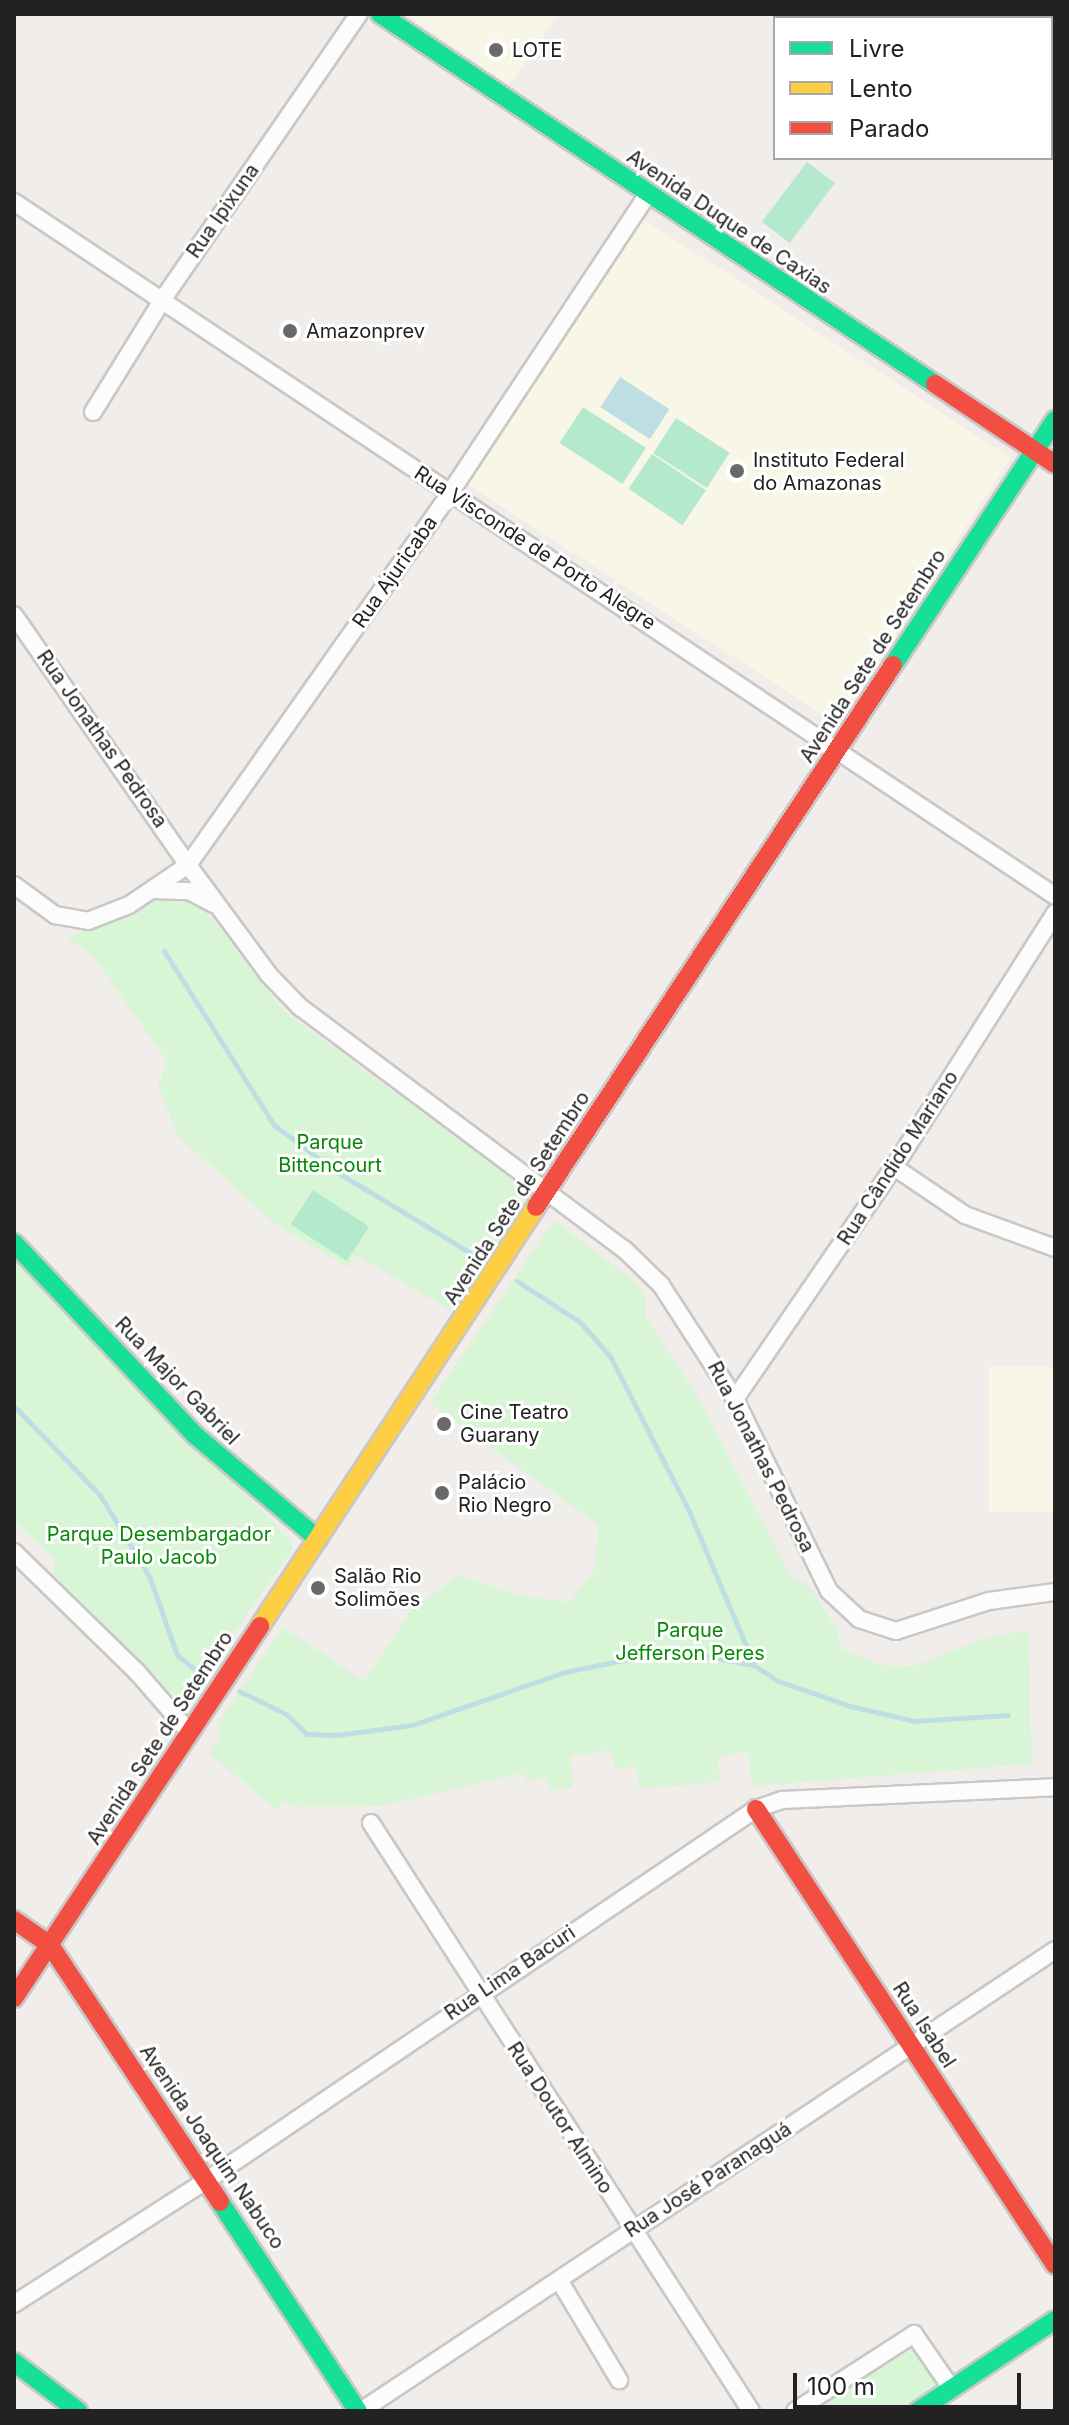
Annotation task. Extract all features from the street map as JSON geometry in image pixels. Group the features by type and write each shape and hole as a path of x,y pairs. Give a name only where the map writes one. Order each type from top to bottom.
{"street":[{"name":"Rua Ipixuna","path":"93,412 163,299 359,14"},
{"name":"Avenida Duque de Caxias","path":"380,14 1055,464"},
{"name":"Rua Ajuricaba","path":"14,885 70,921 108,916 189,867 450,493 648,194"},
{"name":"Rua Visconde de Porto Alegre","path":"14,202 839,748 1055,896"},
{"name":"Avenida Sete de Setembro","path":"14,1998 1055,420"},
{"name":"Rua Jonathas Pedrosa","path":"14,615 189,867 300,1007 624,1249 661,1285 735,1399 829,1591 859,1619 896,1631 938,1621 989,1601 1055,1592"},
{"name":"Rua Jonathas Pedrosa","path":"150,890 189,891 221,910"},
{"name":"Rua Cândido Mariano","path":"735,1399 894,1167 1055,913"},
{"path":"894,1167 965,1215 1055,1248"},
{"name":"Rua Major Gabriel","path":"14,1243 195,1435 318,1539"},
{"path":"14,1552 137,1672 190,1733"},
{"name":"Rua Lima Bacuri","path":"14,2304 209,2179 480,1992 756,1809 782,1800 1055,1787"},
{"name":"Rua Isabel","path":"756,1809 1055,2265"},
{"name":"Rua Doutor Almino","path":"371,1823 751,2411"},
{"name":"Avenida Joaquim Nabuco","path":"14,1920 50,1945 209,2179 360,2411"},
{"name":"Rua José Paranaguá","path":"360,2411 1055,1950"},
{"path":"559,2280 619,2380"},
{"path":"918,2411 1055,2320"},
{"path":"795,2411 914,2334 952,2389"},
{"path":"14,2362 78,2411"}],"shaded area":[{"name":"LOTE","path":"405,14 559,14 509,85"},
{"name":"Instituto Federal do Amazonas","path":"640,217 1011,458 837,724 467,484"},
{"path":"989,1367 1055,1367 1055,1512 989,1512"}],"green space":[{"path":"941,14 1055,14 1055,120 1053,16"},
{"path":"807,162 835,183 790,243 762,222"},
{"path":"583,407 646,448 622,484 560,443"},
{"path":"676,418 730,453 707,488 653,453"},
{"path":"652,454 706,490 682,525 629,489"},
{"name":"Parque Bittencourt","path":"159,896 195,897 284,1011 532,1194 451,1311 356,1255 348,1267 275,1224 178,1136 158,1085 168,1063 94,957 67,938"},
{"path":"313,1190 369,1226 347,1261 291,1224"},
{"name":"Parque Jefferson Peres","path":"554,1220 638,1284 647,1298 645,1315 698,1397 792,1579 807,1583 837,1630 842,1649 881,1665 914,1666 982,1639 1028,1630 1032,1764 752,1786 748,1751 718,1758 720,1782 639,1789 636,1766 614,1769 611,1750 571,1756 572,1788 549,1791 546,1777 527,1782 523,1773 382,1806 296,1807 284,1801 276,1810 209,1753 222,1732 215,1727 283,1627 364,1681 412,1609 458,1575 522,1596 570,1602 595,1568 598,1525 430,1403"},
{"name":"Parque Desembargador Paulo Jacob","path":"14,1257 291,1541 292,1550 184,1705 53,1579 55,1559 14,1521"},
{"path":"915,2336 945,2381 901,2411 804,2411"}],"water":[{"path":"620,377 669,409 650,439 600,407"}],"waterway":[{"path":"164,951 274,1125 337,1172 479,1258"},
{"path":"517,1281 580,1322 610,1356 689,1511 754,1665"},
{"path":"14,1406 100,1495 150,1578 177,1655 203,1676"},
{"path":"239,1691 286,1714 307,1734 336,1735 412,1725 565,1672 672,1650 754,1665 778,1681 850,1706 915,1721 1008,1715"}],"traffic: fast":[{"path":"380,14 935,384"},
{"path":"893,665 1055,420"},
{"path":"14,1243 195,1435 318,1539"},
{"path":"220,2202 358,2411"},
{"path":"918,2411 1055,2320"},
{"path":"14,2362 78,2411"}],"traffic: slow":[{"path":"260,1626 536,1207"}],"traffic: jam":[{"path":"935,384 1055,464"},
{"path":"536,1207 893,665"},
{"path":"14,1998 260,1626"},
{"path":"756,1809 1055,2265"},
{"path":"14,1920 50,1945 220,2202"}],"place":[{"name":"LOTE","path":"496,50"},
{"name":"Amazonprev","path":"290,331"},
{"name":"Instituto Federal do Amazonas","path":"737,471"},
{"name":"Cine Teatro Guarany","path":"444,1424"},
{"name":"Palácio Rio Negro","path":"442,1493"},
{"name":"Salão Rio Solimões","path":"318,1588"}]}
